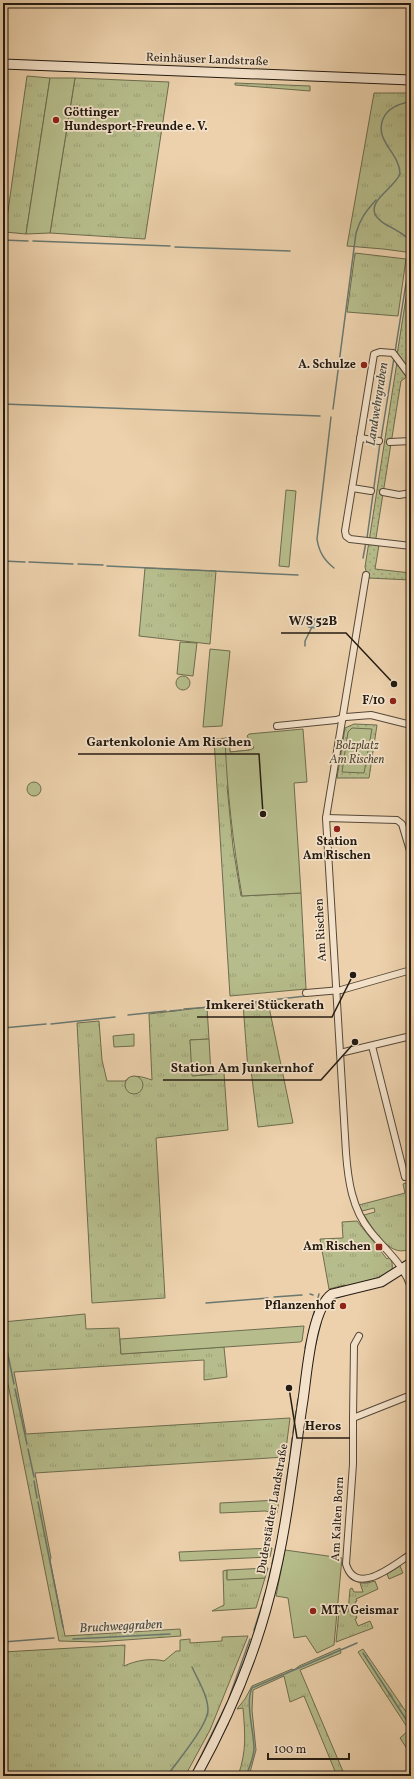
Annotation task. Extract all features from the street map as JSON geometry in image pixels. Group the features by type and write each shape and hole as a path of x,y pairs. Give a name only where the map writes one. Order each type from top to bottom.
{"main road":[{"name":"Reinhäuser Landstraße","path":"3,64 411,80"},
{"name":"Duderstädter Landstraße","path":"196,1776 231,1708 258,1635 276,1571 288,1506 310,1353 320,1310 332,1294 381,1282 407,1266"}],"street":[{"path":"411,377 392,353 377,352 373,356 346,534 349,538 411,546"},
{"path":"360,438 379,441"},
{"path":"390,442 411,441"},
{"path":"352,488 371,491"},
{"path":"383,492 399,495 411,493"},
{"name":"Am Rischen","path":"366,575 326,818 336,990 347,1166 352,1196 361,1217 369,1230 407,1266"},
{"path":"277,726 372,715 411,725"},
{"path":"326,818 399,821 402,824 411,854"},
{"path":"306,993 336,990 411,970"},
{"path":"340,1053 411,1036"},
{"path":"372,1046 405,1177"},
{"path":"407,1266 411,1287"},
{"name":"Am Kalten Born","path":"359,1336 354,1345 354,1418 346,1559 347,1568 353,1576 359,1579 368,1579 378,1575 411,1554"},
{"path":"354,1418 411,1395"}],"green space":[{"path":"27,76 50,78 26,234 5,232"},
{"name":"Göttinger Hundesport-Freunde e. V.","path":"50,78 75,78 50,233 26,234"},
{"path":"75,78 169,82 145,239 50,233"},
{"path":"235,83 310,86 310,91 235,85"},
{"path":"374,93 411,93 411,251 406,252 347,246"},
{"path":"355,253 406,259 398,316 347,312"},
{"path":"411,266 411,362 406,366 397,355"},
{"path":"397,362 408,376 401,381 375,544 379,545 375,569 411,573 411,580 368,578 365,567"},
{"path":"286,490 296,491 289,567 279,566"},
{"path":"145,568 216,571 210,644 139,636"},
{"path":"180,642 197,643 193,676 177,674"},
{"path":"210,649 230,651 222,726 203,727"},
{"path":"183,676 188,678 190,683 188,688 183,690 178,688 176,683 178,678"},
{"name":"Bolzplatz Am Rischen","path":"354,724 377,725 369,778 337,778 345,728"},
{"path":"352,728 372,729 364,773 342,772 348,732"},
{"path":"303,729 307,782 294,783 301,893 242,896 231,817 225,738 229,738 230,752 250,750 254,748 247,736 249,734"},
{"path":"229,738 230,752 250,750 227,786 233,847 241,896 301,893 306,989 230,996 214,739"},
{"path":"34,782 39,784 41,789 39,794 34,796 29,794 27,789 29,784"},
{"path":"268,1002 293,1123 258,1127 251,1070 248,1070 243,1004"},
{"path":"207,1007 209,1039 190,1040 193,1076 224,1073 228,1130 156,1138 165,1298 92,1303 77,1023 99,1021 102,1060 107,1081 125,1081 134,1076 152,1080 149,1014"},
{"path":"134,1034 134,1046 114,1047 113,1036"},
{"path":"209,1039 211,1074 192,1076 190,1040"},
{"path":"134,1076 140,1079 143,1085 140,1091 134,1094 128,1091 125,1085 128,1079"},
{"path":"411,1181 411,1215 408,1216 411,1227 411,1248 404,1251 397,1250 385,1243 379,1237 364,1215 375,1212 374,1208 362,1211 359,1205 405,1193 403,1184"},
{"path":"357,1221 387,1259 390,1257 392,1269 388,1275 346,1287 345,1285 329,1289 320,1239 343,1238 342,1222"},
{"path":"85,1314 86,1329 119,1328 121,1354 224,1347 227,1377 204,1380 204,1360 14,1372 26,1434 290,1418 285,1457 35,1473 65,1636 180,1629 181,1636 97,1642 59,1641 3,1359 3,1322"},
{"path":"304,1326 302,1341 300,1342 121,1354 120,1339"},
{"path":"279,1500 277,1513 265,1511 220,1513 220,1503"},
{"path":"272,1548 270,1557 180,1561 179,1552"},
{"name":"MTV Geismar","path":"285,1550 342,1558 334,1645 317,1653 306,1636 294,1638 288,1598 276,1596"},
{"path":"400,1566 403,1573 389,1579 387,1574"},
{"path":"268,1568 265,1578 227,1580 227,1570"},
{"path":"227,1570 227,1579 265,1578 256,1608 212,1611 224,1605 223,1571"},
{"path":"375,1581 378,1589 356,1599 356,1606 354,1607 357,1618 355,1619 358,1626 370,1621 373,1628 336,1642 339,1611 348,1612 350,1589 352,1588 354,1592 363,1592 360,1583"},
{"path":"248,1636 210,1730 185,1776 3,1776 3,1652 125,1645 124,1666 144,1660 164,1661 176,1651 180,1651 180,1640 190,1639 190,1643 222,1641 222,1637"},
{"path":"340,1648 341,1653 300,1670 345,1776 337,1776 304,1696 290,1702 284,1676 253,1690 252,1710 256,1750 249,1776 238,1776 243,1758 245,1734 243,1708 237,1709 245,1699 252,1686 292,1669 294,1670 299,1666"},
{"path":"363,1649 411,1719 411,1755 400,1738 409,1730 358,1652"}],"water":[{"path":"316,618 322,619 322,625 314,628 308,627 307,620 311,621"}],"waterway":[{"name":"Landwehrgraben","path":"411,101 391,109 383,119 381,127 384,141 396,160 400,174 379,199 374,209 375,214 382,222 403,234 411,243"},
{"path":"333,409 356,233 359,223 376,200"},
{"path":"3,240 28,241"},
{"path":"33,241 170,246"},
{"path":"175,247 290,251"},
{"name":"Landwehrgraben","path":"395,352 411,252"},
{"name":"Landwehrgraben","path":"381,439 394,358"},
{"path":"3,404 320,416"},
{"path":"331,417 317,539 322,555 334,568"},
{"name":"Landwehrgraben","path":"367,538 380,443"},
{"name":"Landwehrgraben","path":"363,558 366,542"},
{"path":"3,561 25,562"},
{"path":"29,562 73,564"},
{"path":"78,564 103,565"},
{"path":"107,566 298,575"},
{"path":"305,646 305,641 312,627"},
{"path":"245,1003 306,996"},
{"path":"220,1005 237,1004"},
{"path":"184,1009 211,1007"},
{"path":"170,1011 181,1010"},
{"path":"128,1015 166,1011"},
{"path":"51,1024 115,1017"},
{"path":"3,1028 46,1024"},
{"path":"309,1331 319,1294"},
{"path":"274,1297 302,1295"},
{"path":"330,1302 336,1298 346,1295"},
{"path":"206,1303 268,1298"},
{"path":"3,1327 4,1321"},
{"path":"314,1351 321,1322"},
{"path":"3,1331 14,1384"},
{"path":"305,1348 308,1337"},
{"path":"15,1389 27,1444"},
{"path":"297,1406 298,1399"},
{"path":"293,1433 296,1411"},
{"path":"290,1458 292,1438"},
{"path":"28,1449 34,1477"},
{"path":"286,1485 289,1464"},
{"path":"34,1481 37,1498"},
{"path":"38,1502 63,1627"},
{"path":"275,1551 278,1539"},
{"path":"272,1564 274,1555"},
{"path":"268,1582 271,1569"},
{"path":"263,1600 267,1588"},
{"path":"254,1630 262,1605"},
{"name":"Bruchweggraben","path":"73,1639 170,1634"},
{"name":"Bruchweggraben","path":"3,1642 54,1638"},
{"path":"229,1698 250,1639"},
{"path":"246,1776 254,1751 249,1701 252,1688 357,1643"},
{"name":"Landwehrgraben","path":"363,1653 411,1727"},
{"name":"Bruchweggraben","path":"167,1776 197,1734 207,1717 208,1705 192,1667"},
{"path":"191,1776 227,1703"},
{"path":"201,1776 228,1724"}],"place":[{"name":"Göttinger Hundesport-Freunde e. V.","path":"56,120"},
{"name":"A. Schulze","path":"364,365"},
{"name":"W/S 52B","path":"394,684"},
{"name":"F/10","path":"393,701"},
{"name":"Gartenkolonie Am Rischen","path":"263,814"},
{"name":"Station Am Rischen","path":"337,829"},
{"name":"Imkerei Stückerath","path":"353,975"},
{"name":"Station Am Junkernhof","path":"355,1042"},
{"name":"Am Rischen","path":"379,1247"},
{"name":"Pflanzenhof","path":"343,1306"},
{"name":"Heros","path":"289,1388"},
{"name":"MTV Geismar","path":"313,1611"}]}
